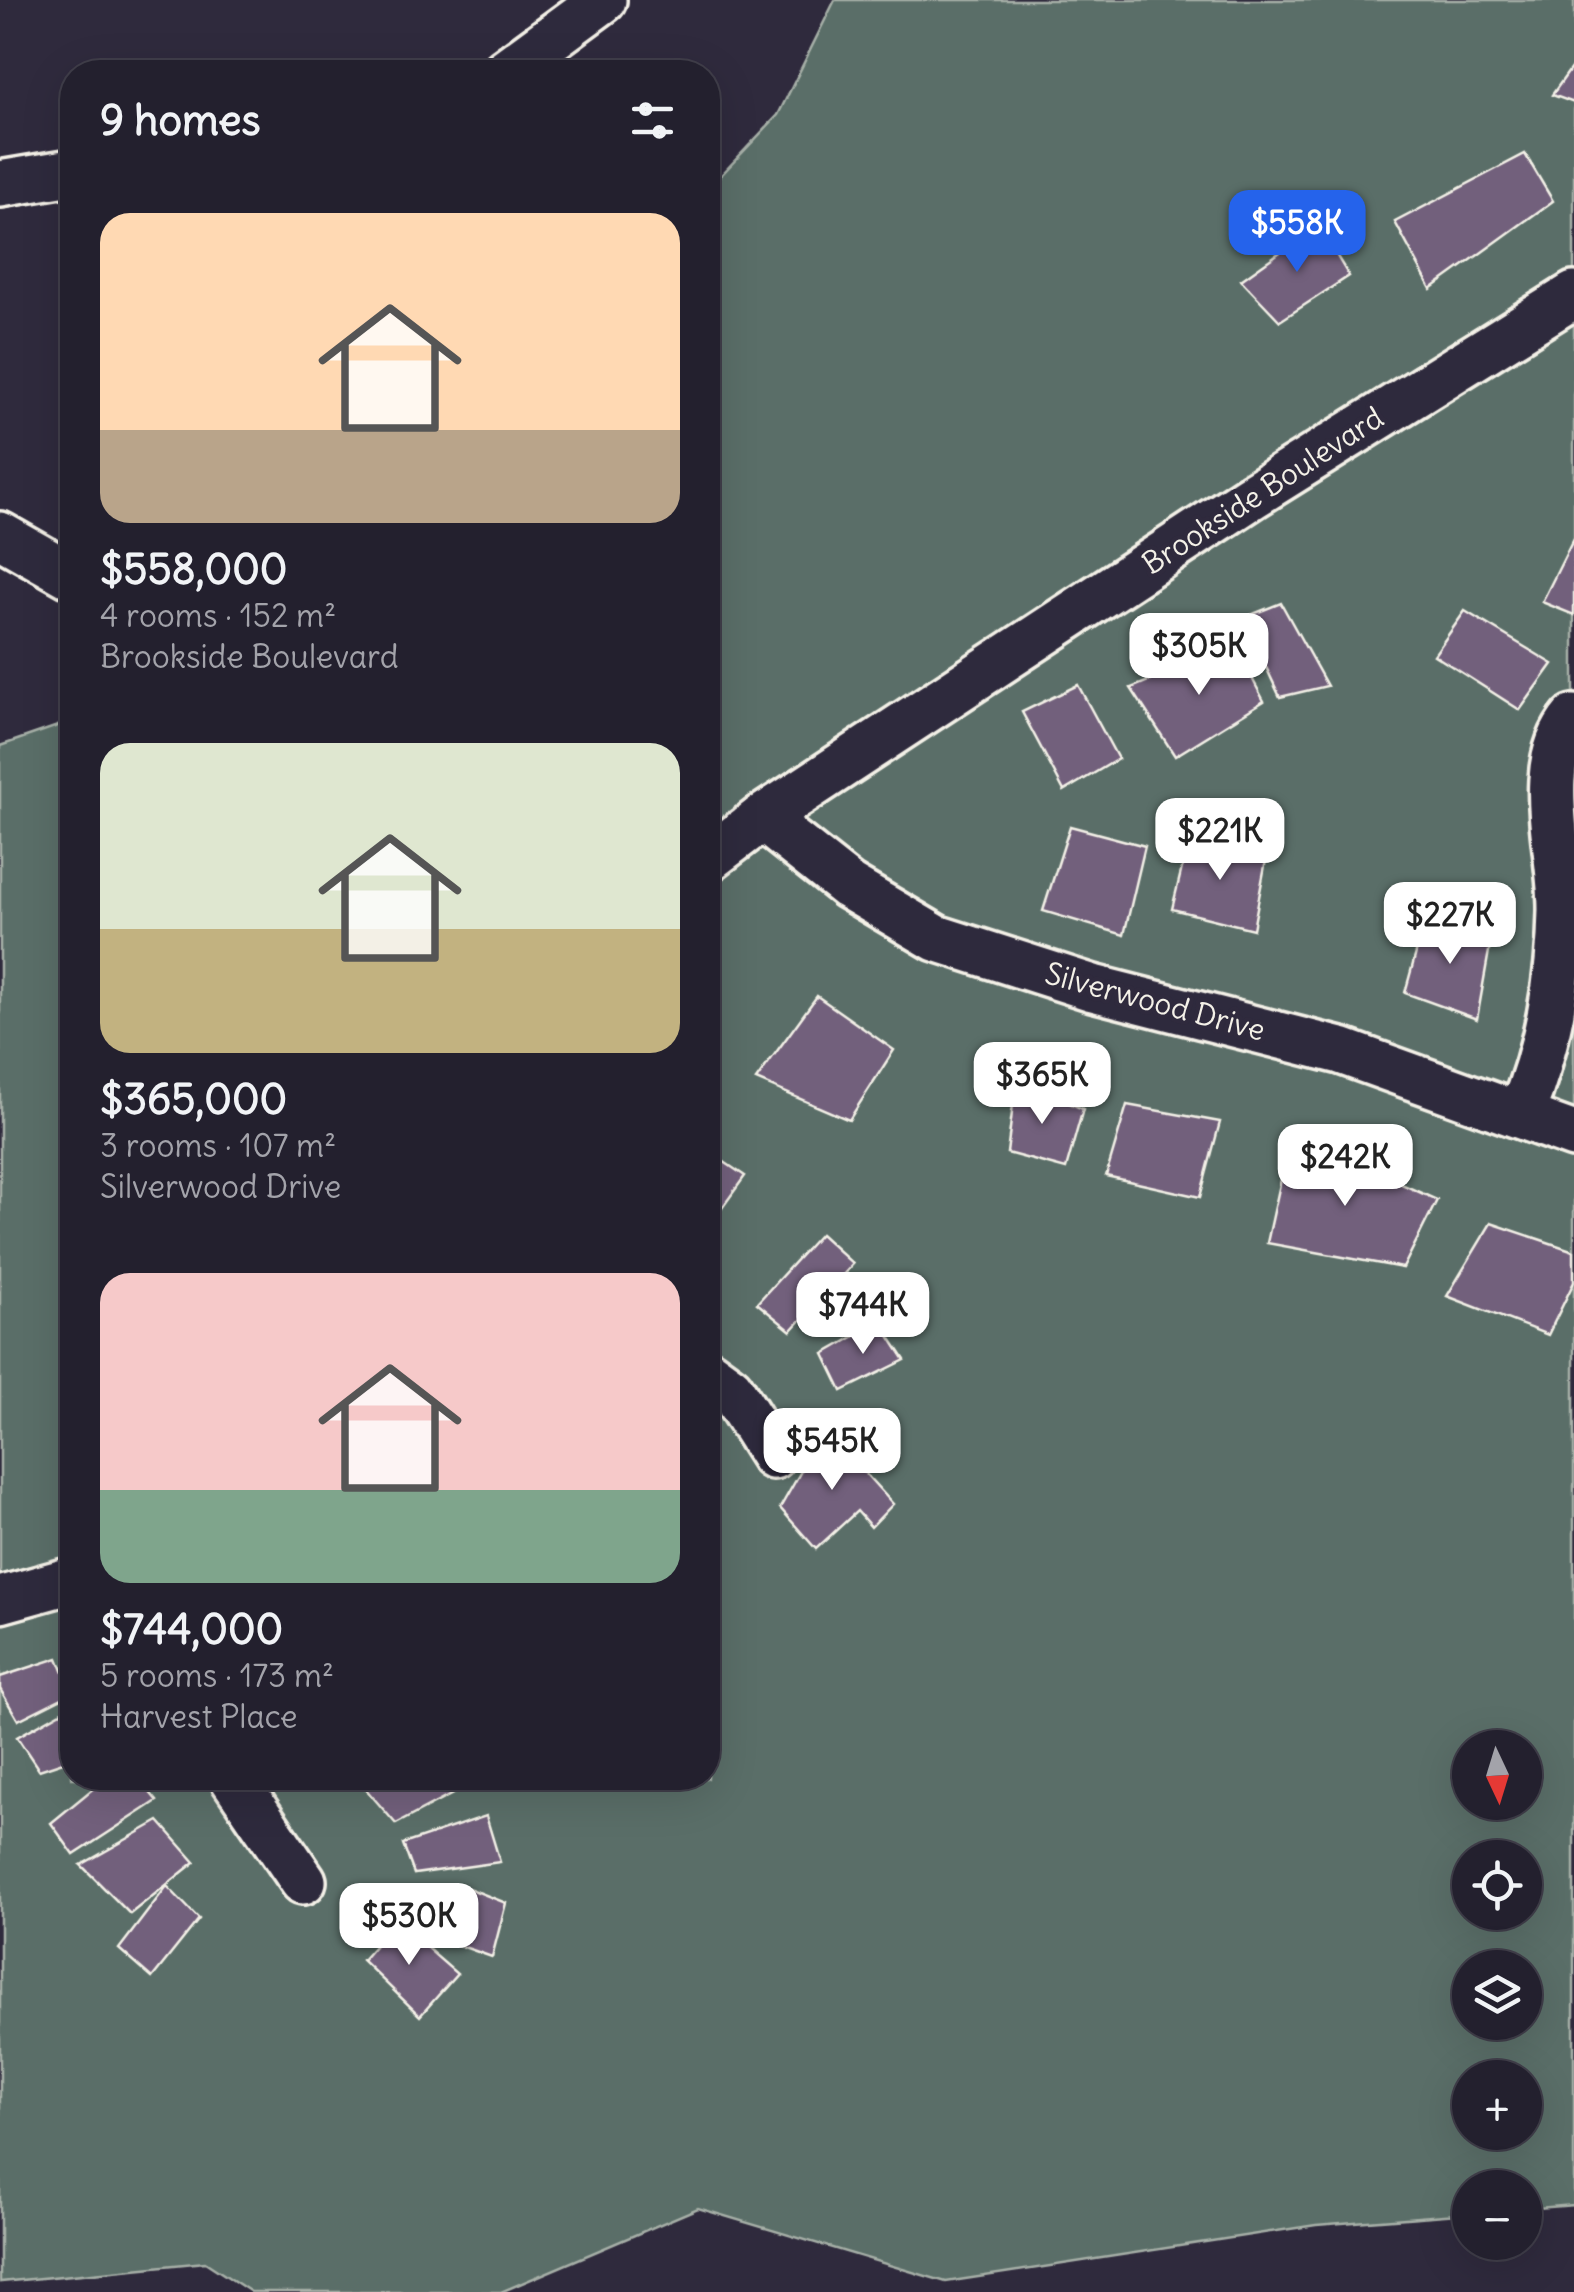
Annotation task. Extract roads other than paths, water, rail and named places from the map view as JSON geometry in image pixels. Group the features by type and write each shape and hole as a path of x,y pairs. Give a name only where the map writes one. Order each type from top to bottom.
{"street":[{"path":"521,60 603,0"},
{"path":"0,184 60,174"},
{"name":"Brookside Boulevard","path":"720,850 762,818 1252,496 1574,295"},
{"path":"0,534 60,569"},
{"path":"1522,1113 1540,1069 1547,1034 1562,912 1555,744 1574,718"},
{"name":"Silverwood Drive","path":"762,818 848,886 936,938 1094,988 1341,1052 1522,1113 1574,1135"},
{"path":"720,1381 730,1388 772,1456"},
{"path":"0,1600 60,1583"},
{"path":"240,1790 303,1881"}]}
